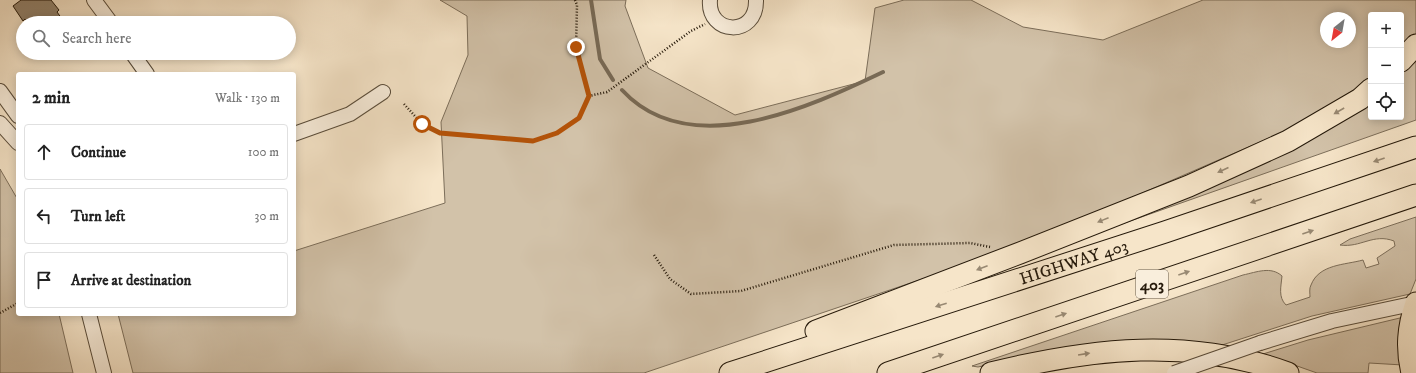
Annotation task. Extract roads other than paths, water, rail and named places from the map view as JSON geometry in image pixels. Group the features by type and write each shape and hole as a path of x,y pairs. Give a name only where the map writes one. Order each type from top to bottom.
{"highway":[{"path":"1404,58 1416,45"},
{"path":"783,356 799,337 1020,253 1181,189 1288,141 1360,99 1368,92"},
{"name":"HIGHWAY 403","path":"730,373 1157,235 1416,147"},
{"name":"403","path":"888,373 1416,195"},
{"path":"1412,304 1408,344 1412,373"},
{"path":"991,373 1039,362 1094,353 1152,349 1212,353 1255,363 1288,373"}],"street":[{"path":"94,0 106,16"},
{"path":"710,0 710,10 714,19 721,25 729,28 747,24 753,17 756,8 756,0"},
{"path":"137,60 146,72"},
{"path":"0,91 16,113"},
{"path":"296,133 350,114 383,92"},
{"path":"0,124 16,141"},
{"path":"1174,373 1260,343 1332,321 1412,304"},
{"path":"90,316 104,373"}],"waterway":[{"path":"591,0 600,59 613,80"},
{"path":"622,90 649,112 681,123 715,126 750,122 786,112 821,100 883,72"}]}
